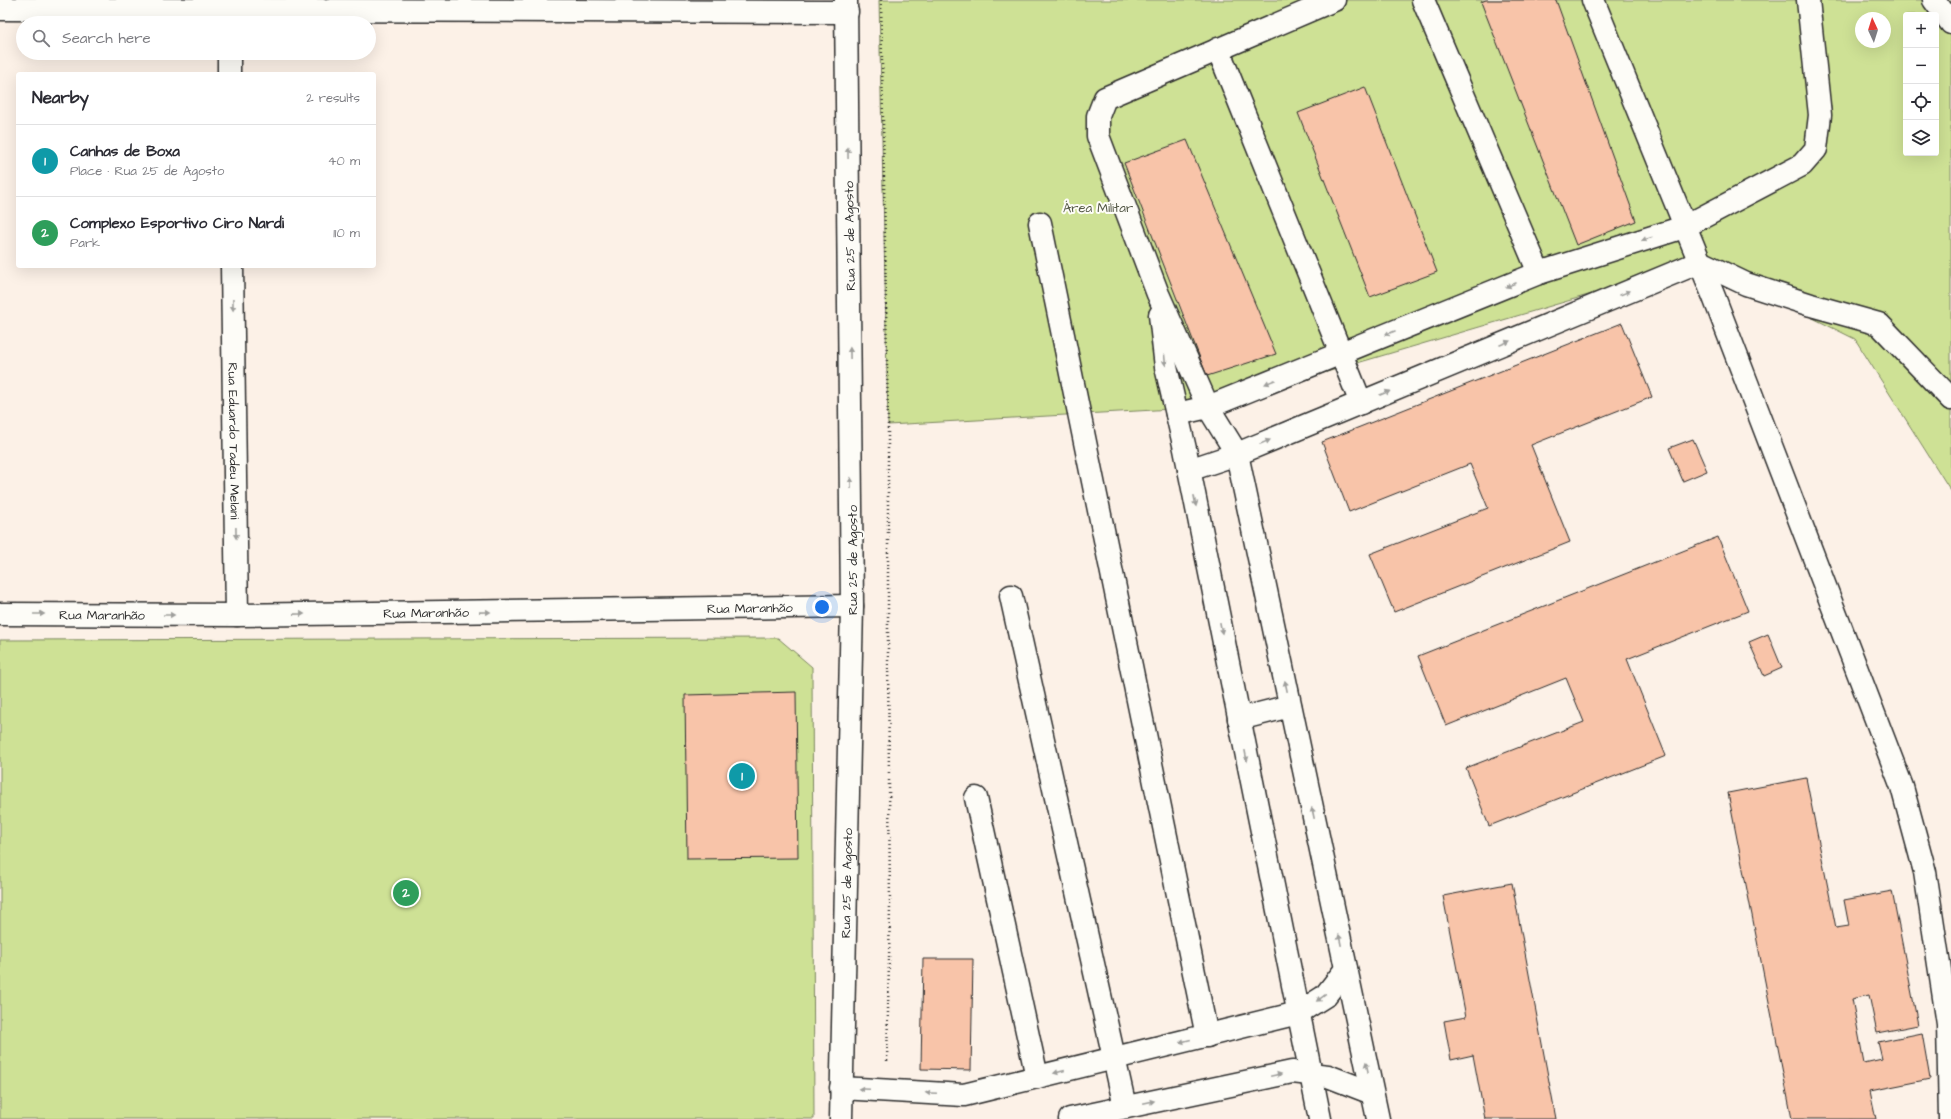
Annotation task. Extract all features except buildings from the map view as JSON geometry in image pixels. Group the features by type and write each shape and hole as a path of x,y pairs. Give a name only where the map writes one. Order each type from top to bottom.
{"street":[{"path":"1334,0 1105,98 1098,116 1098,136 1158,294 1208,407 1237,454 1378,1119"},
{"path":"1423,0 1539,273"},
{"path":"1593,0 1684,227 1700,262 1902,787 1925,872 1947,1017 1950,1119"},
{"path":"1177,414 1208,407 1539,273 1684,227 1802,165 1816,149 1820,115 1808,0"},
{"path":"1934,0 1951,24"},
{"path":"0,9 228,10 846,6"},
{"name":"Rua 25 de Agosto","path":"841,1119 852,606 846,6"},
{"path":"1218,49 1361,403"},
{"path":"229,60 229,72"},
{"path":"1040,223 1207,1036"},
{"path":"1189,470 1237,454 1700,262 1746,284 1811,305 1879,324 1951,399"},
{"name":"Rua Eduardo Tadeu Melani","path":"232,268 237,615"},
{"path":"1158,294 1166,367 1189,470 1320,1119"},
{"path":"1011,596 1125,1107"},
{"name":"Rua Maranhão","path":"0,614 237,615 852,606"},
{"path":"1239,719 1290,706"},
{"path":"976,798 1037,1077"},
{"path":"841,1088 964,1095 1298,1013 1325,996 1346,969"},
{"path":"1070,1119 1292,1072 1328,1076 1372,1093"}],"path":[{"path":"881,0 888,425 890,907 887,1090"}],"green space":[{"name":"Área Militar","path":"879,0 1951,0 1951,491 1855,339 1700,262 1208,407 888,425"},
{"path":"778,638 812,667 814,1119 0,1119 0,640"}],"place":[{"name":"Canhas de Boxa","path":"742,776"},
{"name":"Complexo Esportivo Ciro Nardi","path":"406,893"}]}
